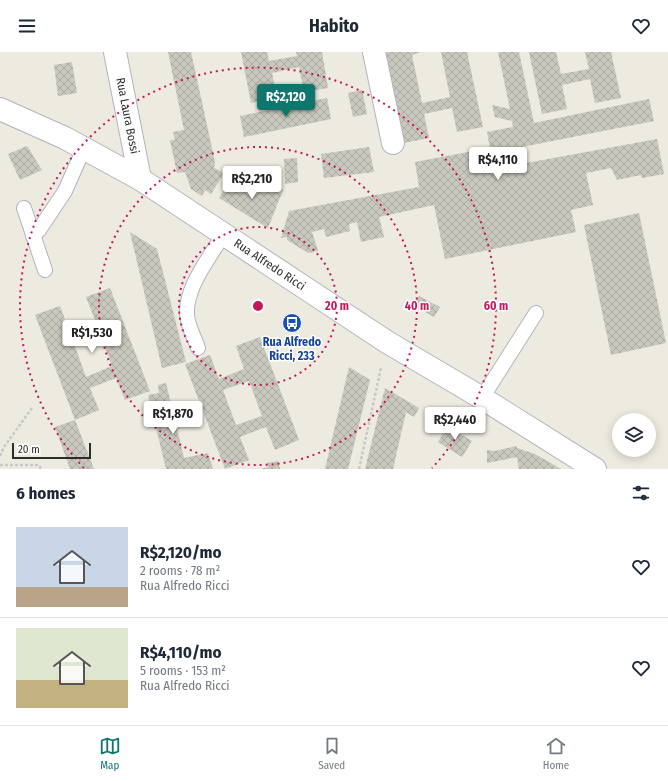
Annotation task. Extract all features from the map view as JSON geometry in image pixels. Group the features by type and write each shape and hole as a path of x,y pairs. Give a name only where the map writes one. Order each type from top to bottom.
{"street":[{"name":"Rua Laura Bossi","path":"115,52 140,179"},
{"path":"374,52 392,144"},
{"name":"Rua Alfredo Ricci","path":"0,109 65,138 140,179 387,342 482,398 595,469"}],"lane":[{"path":"33,236 39,230 65,191 84,148"},
{"path":"24,208 46,270"},
{"path":"198,348 188,321 186,304 192,287 224,234"},
{"path":"482,398 536,313"}],"path":[{"path":"359,469 387,342"},
{"path":"0,456 4,447 32,408"},
{"path":"0,465 39,465 42,469"}],"building":[{"path":"168,52 191,52 215,162 214,168 224,173 211,194 205,190 202,196 191,189 185,172 177,173 170,140 175,140 173,132 184,130"},
{"path":"241,52 267,52 269,61 297,56 296,52 322,52 328,88 304,92 299,67 272,73 277,97 251,103"},
{"path":"385,52 421,52 412,55 422,103 450,97 441,52 467,52 483,127 457,132 452,108 424,114 429,138 404,143"},
{"path":"498,52 519,52 534,123 649,99 654,121 517,148 521,164 657,139 664,174 642,178 641,175 617,180 611,168 586,173 593,205 571,210 576,232 445,259 434,205 379,217 384,237 361,242 357,222 349,224 350,231 326,237 324,229 312,232 318,251 308,253 287,240 287,237 281,238 289,211 419,187 415,162 490,148 487,132 513,127 512,121 495,117 492,105 510,109"},
{"path":"529,52 556,52 561,74 589,69 585,52 611,52 621,98 595,103 590,79 562,85 567,109 542,114"},
{"path":"72,62 77,93 58,96 54,65"},
{"path":"362,90 367,114 353,117 348,93"},
{"path":"327,98 331,119 244,137 240,116"},
{"path":"27,146 42,170 20,180 8,154"},
{"path":"369,147 374,172 324,178 321,154"},
{"path":"297,158 298,182 285,184 284,159"},
{"path":"232,176 239,180 240,178 259,190 283,190 268,228 219,198"},
{"path":"639,213 666,343 611,355 584,225"},
{"path":"130,232 157,249 186,362 162,368"},
{"path":"110,288 150,391 125,400 116,378 90,388 99,410 75,420 35,315 60,306 69,330 95,320 86,297","holes":["99,331 112,366 86,377 73,341"]},
{"path":"419,296 440,307 434,317 413,305"},
{"path":"260,337 299,440 275,450 266,427 240,437 249,460 225,469 185,364 210,355 219,379 244,369 236,346","holes":["249,381 262,416 236,425 223,390"]},
{"path":"349,367 370,380 348,469 325,469"},
{"path":"166,383 184,458 208,453 213,469 166,469 148,395 159,393 158,385"},
{"path":"385,388 419,408 414,417 406,412 393,469 365,469"},
{"path":"75,420 94,469 70,469 55,427"},
{"path":"447,426 472,441 462,457 438,442"},
{"path":"516,446 517,448 535,454 561,469 519,469 517,457 487,463 487,450 495,451"},
{"path":"278,461 280,469 261,469 268,467 267,463"}],"place":[{"name":"Rua Alfredo Ricci, 233","path":"292,323"}]}
